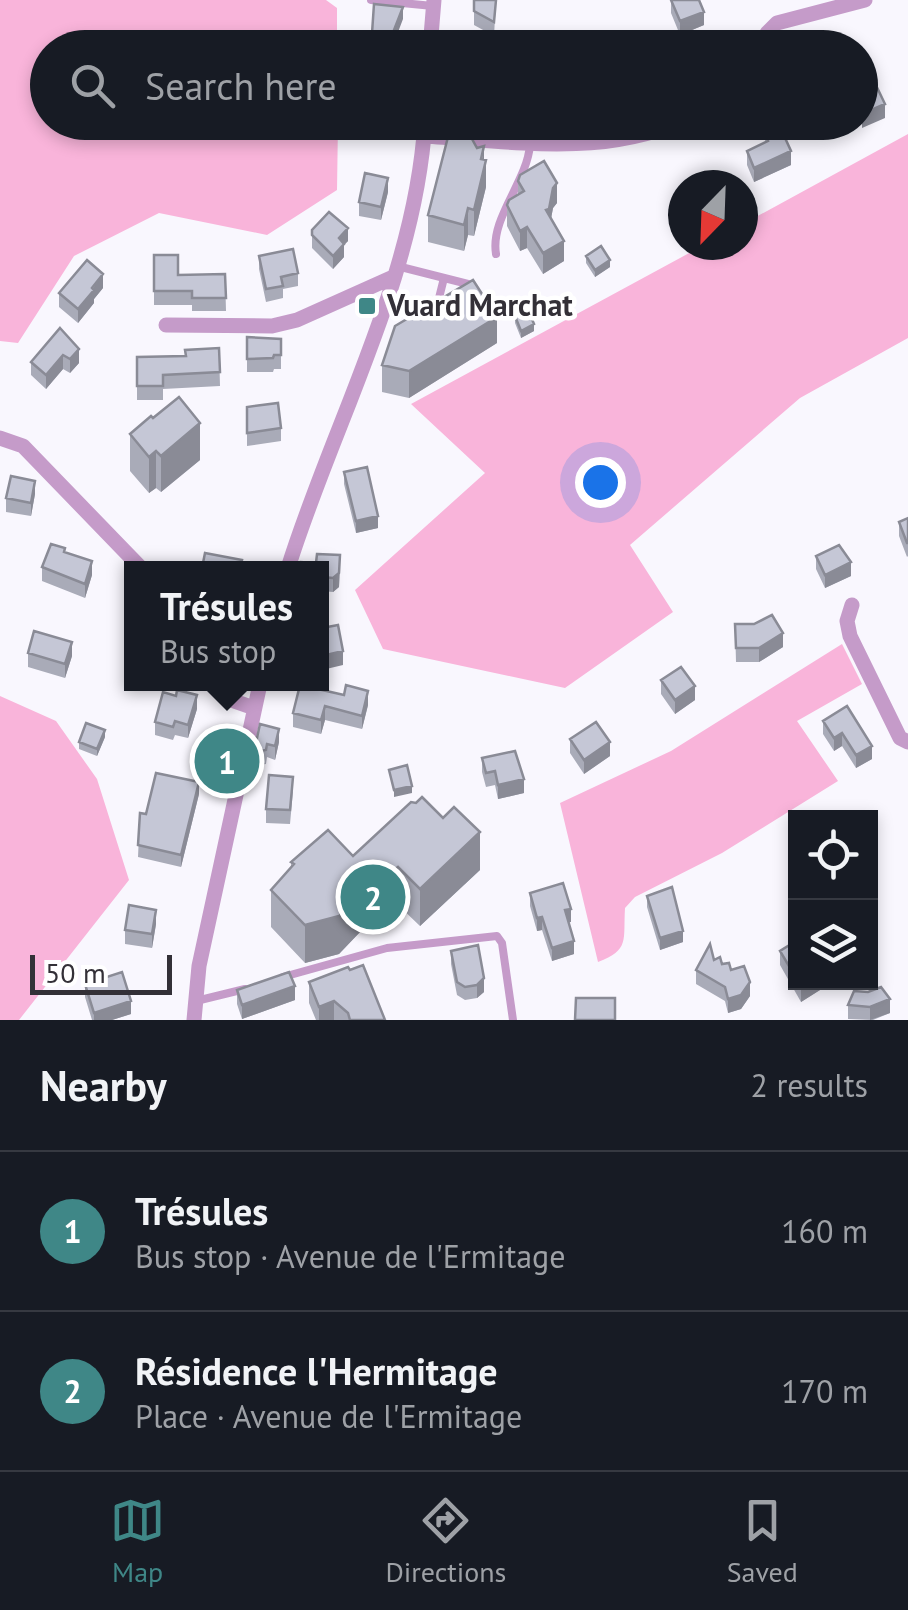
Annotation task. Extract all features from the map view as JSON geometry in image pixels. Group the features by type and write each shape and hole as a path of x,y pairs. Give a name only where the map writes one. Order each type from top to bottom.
{"street":[{"path":"770,30 776,23 864,0"},
{"path":"431,30 433,3"},
{"path":"291,561 395,271 415,201 423,140"},
{"path":"459,140 482,147 627,140"},
{"path":"166,324 272,326 297,320 395,271"},
{"path":"0,438 24,446 134,561"},
{"path":"852,604 850,636 900,738 908,742"},
{"path":"224,691 231,700 254,708"},
{"path":"194,1020 194,1001 258,691"}],"lane":[{"path":"371,0 433,3"},
{"path":"496,254 498,236 528,158 530,142"},
{"path":"395,271 468,284"},
{"path":"436,311 444,278"},
{"path":"277,979 387,948 497,936 502,943 513,1020"},
{"path":"194,1001 261,984"}],"shaded area":[{"path":"0,0 326,0 337,8 337,30 30,30 30,140 338,140 337,190 267,235 159,213 74,256 18,343 0,341"},
{"path":"908,134 908,338 800,398 630,545 673,612 565,688 383,649 355,590 485,473 411,404 676,260 758,260 758,216"},
{"path":"842,644 862,684 797,721 838,781 722,853 635,897 625,908 620,948 598,962 560,803 671,751"},
{"path":"0,696 56,721 97,779 129,880 19,1020 0,1020"}],"building":[{"path":"474,0 496,0 494,22 474,11"},
{"path":"671,0 699,0 704,12 680,21"},
{"path":"374,4 403,7 394,30 372,30"},
{"path":"447,140 473,140 477,148 484,146 481,159 486,160 474,210 468,208 464,225 428,215"},
{"path":"786,140 791,151 754,168 747,151 768,141"},
{"path":"544,161 557,183 546,210 564,241 543,253 527,227 520,231 507,205 524,191 518,181 520,175"},
{"path":"365,173 388,178 381,207 359,202"},
{"path":"329,212 348,228 339,238 344,244 333,256 312,235"},
{"path":"601,246 610,260 595,270 586,256"},
{"path":"293,249 298,273 281,277 283,286 266,289 259,256"},
{"path":"154,255 178,255 178,275 225,274 226,298 192,298 192,291 154,291"},
{"path":"87,260 103,274 78,309 59,293"},
{"path":"473,280 497,317 409,371 382,365 395,326"},
{"path":"528,310 534,324 521,331 515,316"},
{"path":"60,328 79,349 70,359 63,355 46,375 31,362"},
{"path":"247,337 281,339 281,355 247,359"},
{"path":"219,348 220,372 163,375 163,386 137,386 137,357 186,356 185,350"},
{"path":"179,397 200,423 161,456 156,451 149,457 130,434"},
{"path":"278,403 281,428 247,433 247,407"},
{"path":"367,467 378,516 356,521 344,472"},
{"path":"11,476 35,481 31,503 6,498"},
{"path":"908,518 908,543 907,543 899,522"},
{"path":"51,544 92,561 85,584 42,567"},
{"path":"839,545 851,562 825,575 816,556"},
{"path":"205,553 242,560 242,561 203,561"},
{"path":"317,554 340,555 339,573 329,578 329,561 316,561"},
{"path":"772,615 783,633 759,648 736,648 735,624 754,624"},
{"path":"338,625 343,651 329,654 329,627"},
{"path":"34,631 72,642 65,664 28,653"},
{"path":"681,667 695,686 675,700 661,680"},
{"path":"346,685 368,691 362,716 325,706 321,720 293,713 298,691 344,695"},
{"path":"177,691 197,695 188,725 175,721 173,727 155,722 163,692 176,696"},
{"path":"847,706 872,746 856,755 842,733 834,738 823,721"},
{"path":"596,722 610,742 584,760 570,739"},
{"path":"86,723 105,730 97,749 79,742"},
{"path":"260,724 279,729 275,746 267,744 266,750 254,752"},
{"path":"515,751 524,779 498,785 495,771 486,773 482,758"},
{"path":"407,765 412,786 394,790 389,770"},
{"path":"156,773 199,782 181,855 138,845 140,813 146,814"},
{"path":"269,775 293,777 290,810 266,809"},
{"path":"422,797 443,818 454,807 480,832 420,889 398,867 387,876 382,872 339,916 305,925 271,890 294,864 291,862 328,830 353,856 411,802"},
{"path":"563,883 571,909 565,910 574,941 552,948 530,893"},
{"path":"672,887 683,931 660,938 647,896"},
{"path":"129,905 156,910 152,934 125,930"},
{"path":"710,944 714,960 720,957 731,970 744,966 750,982 741,995 728,999 725,987 696,970"},
{"path":"478,945 484,978 477,985 465,987 457,982 451,951"},
{"path":"788,946 788,964 780,951"},
{"path":"363,965 385,1020 350,1020 334,1001 319,1007 309,982"},
{"path":"122,972 131,1001 94,1013 85,984"},
{"path":"289,972 295,986 242,1005 237,990"},
{"path":"878,988 890,999 870,1007 848,1005 854,991"},
{"path":"576,998 615,998 615,1020 575,1020"}],"place":[{"name":"Vuard Marchat","path":"367,306"},
{"name":"Trésules","path":"227,761"},
{"name":"Résidence l'Hermitage","path":"373,897"}]}
